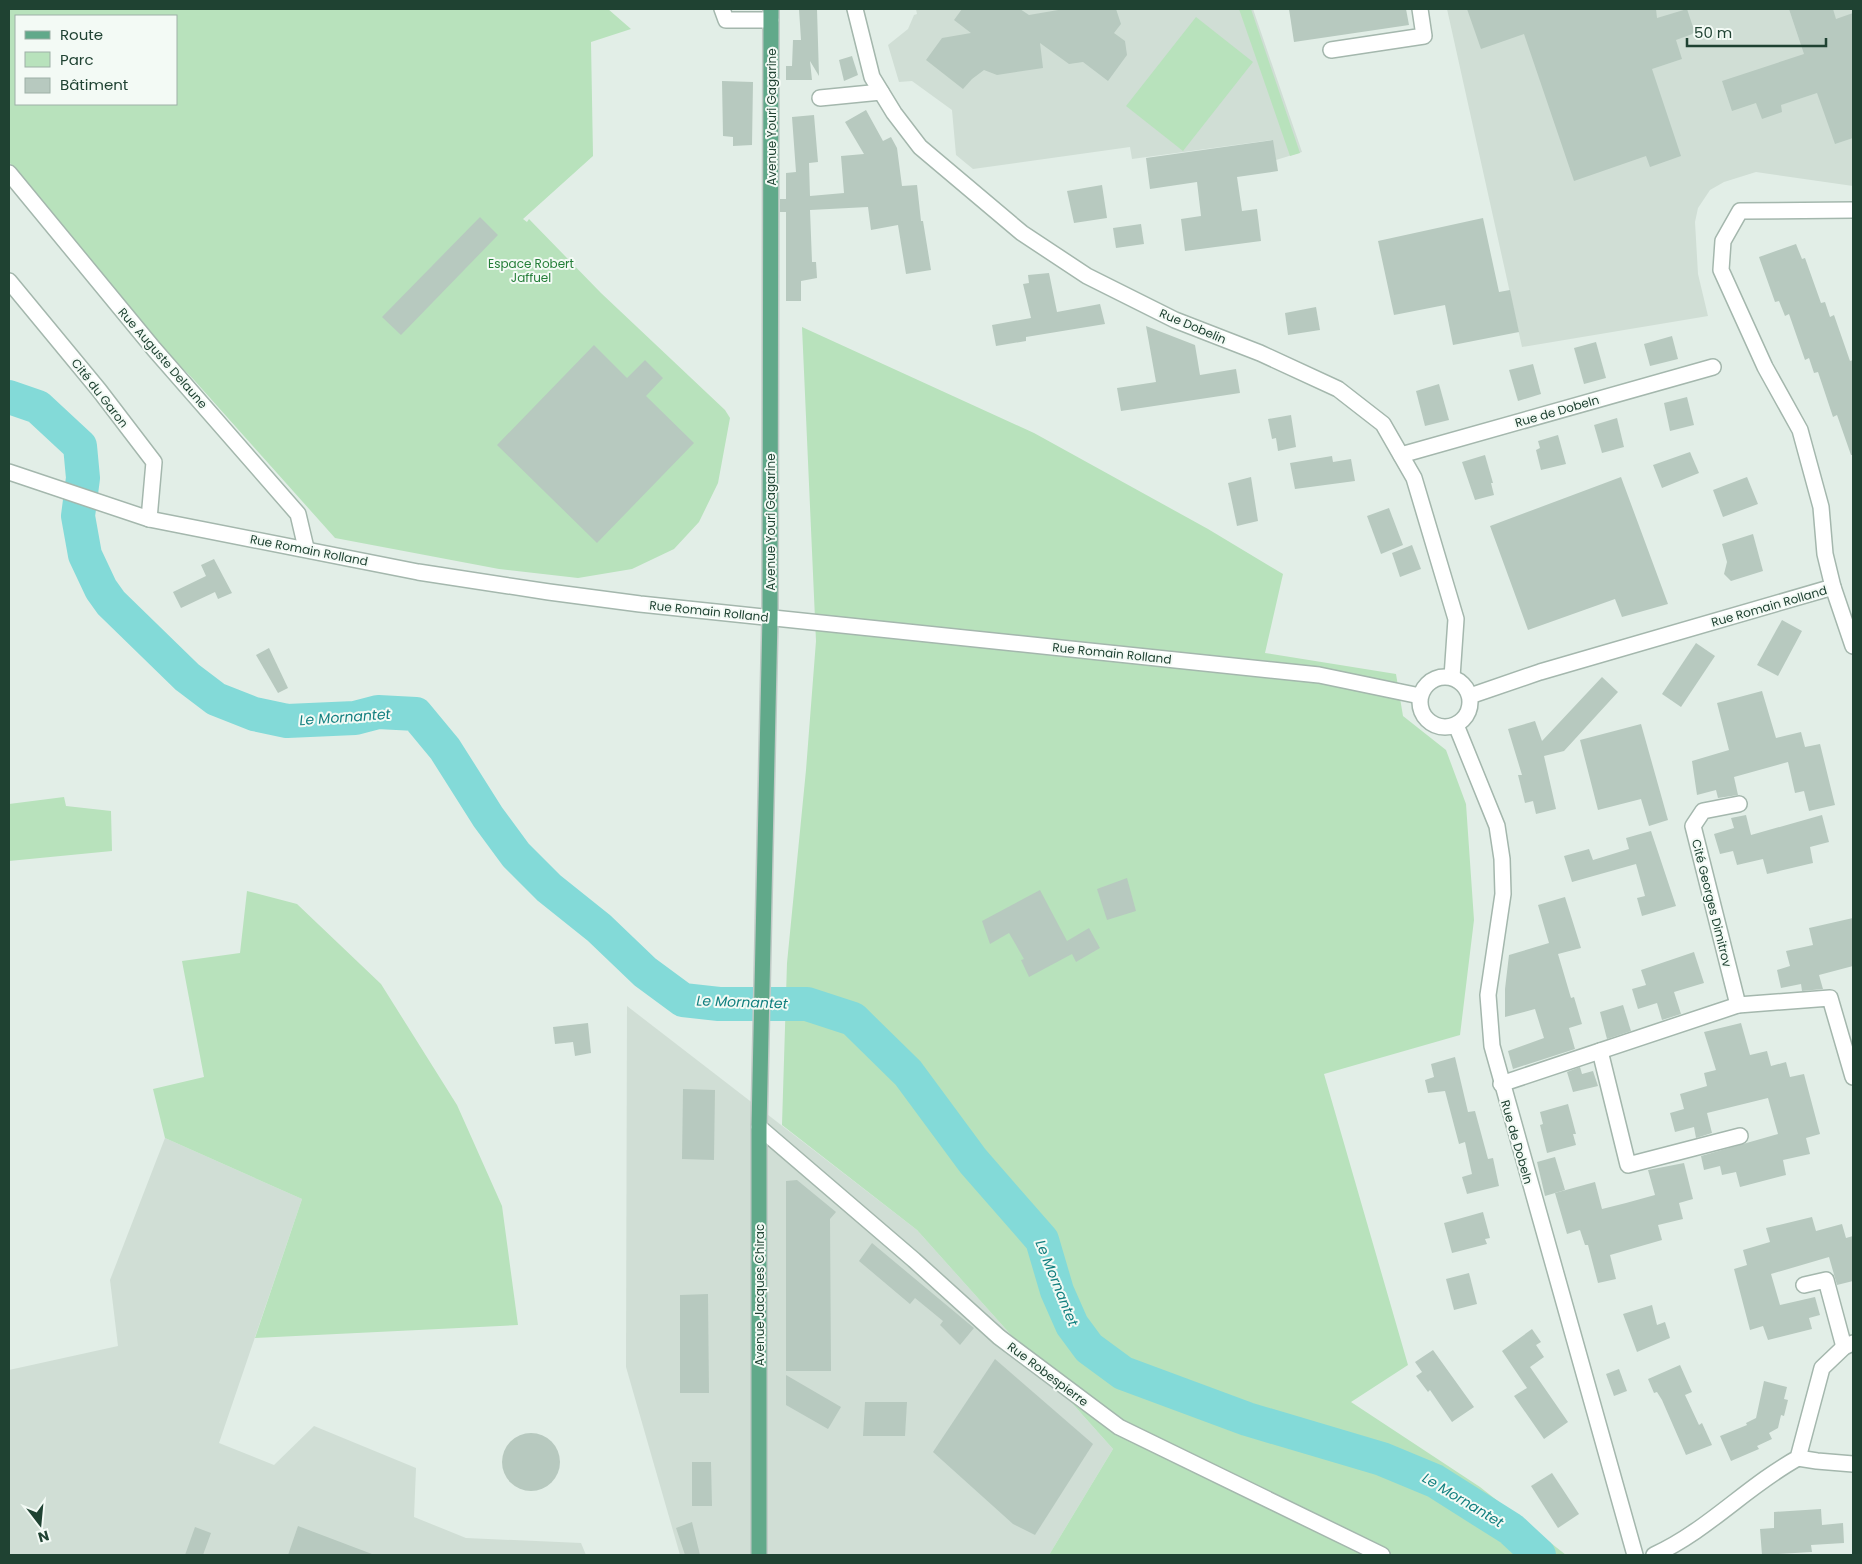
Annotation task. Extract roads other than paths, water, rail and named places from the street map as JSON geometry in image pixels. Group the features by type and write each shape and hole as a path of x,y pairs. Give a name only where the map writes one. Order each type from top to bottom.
{"main road":[{"name":"Avenue Youri Gagarine","path":"760,1035 770,617 771,15"},
{"name":"Avenue Jacques Chirac","path":"759,1555 760,1035"}],"street":[{"path":"722,9 726,20 771,15"},
{"name":"Rue Dobelin","path":"854,9 872,77 894,113 920,147 1022,233 1087,276 1166,315 1260,353 1338,389 1383,424 1414,478 1456,619 1452,678"},
{"path":"1331,50 1424,36 1420,9"},
{"path":"820,98 881,92"},
{"name":"Rue Auguste Delaune","path":"9,173 154,349 298,514 306,548"},
{"name":"Rue Romain Rolland","path":"1470,696 1540,672 1833,587 1825,554 1820,508 1800,430 1765,367 1721,270 1722,241 1740,211 1853,210"},
{"name":"Cité du Garon","path":"9,282 99,390 154,462 149,519"},
{"name":"Rue de Dobeln","path":"1401,455 1713,366"},
{"name":"Rue Romain Rolland","path":"9,472 149,519 306,548 418,572 640,604 1319,675 1420,696"},
{"path":"1833,587 1853,646"},
{"path":"1443,677 1452,678 1460,682 1470,696 1468,713 1456,725 1439,727 1427,720 1419,705 1420,696 1430,681 1443,677"},
{"name":"Rue de Dobeln","path":"1456,725 1497,826 1502,860 1503,894 1488,995 1492,1046 1501,1084 1634,1555"},
{"name":"Cité Georges Dimitrov","path":"1738,1005 1692,826 1703,811 1740,804"},
{"path":"1501,1084 1738,1005 1830,998 1853,1077"},
{"path":"1600,1051 1628,1165 1740,1136"},
{"name":"Rue Robespierre","path":"759,1127 914,1260 999,1337 1119,1427 1382,1555"},
{"path":"1798,1458 1822,1368 1848,1345 1826,1280 1804,1285"},
{"path":"1654,1555 1681,1543 1779,1468 1798,1458 1853,1464"}],"waterway":[{"name":"Le Mornantet","path":"9,397 38,407 80,446 83,478 78,516 85,555 101,589 111,603 187,677 216,699 254,714 287,721 355,718 378,712 416,714 445,749 488,817 516,855 549,888 599,928 645,972 683,1000 719,1004 807,1004 853,1019 908,1073 973,1161 1042,1240 1057,1291 1072,1325 1089,1348 1123,1373 1247,1419 1382,1459 1435,1481 1511,1529 1539,1555"}],"park label":[{"name":"Espace Robert Jaffuel","path":"531,270"}]}
